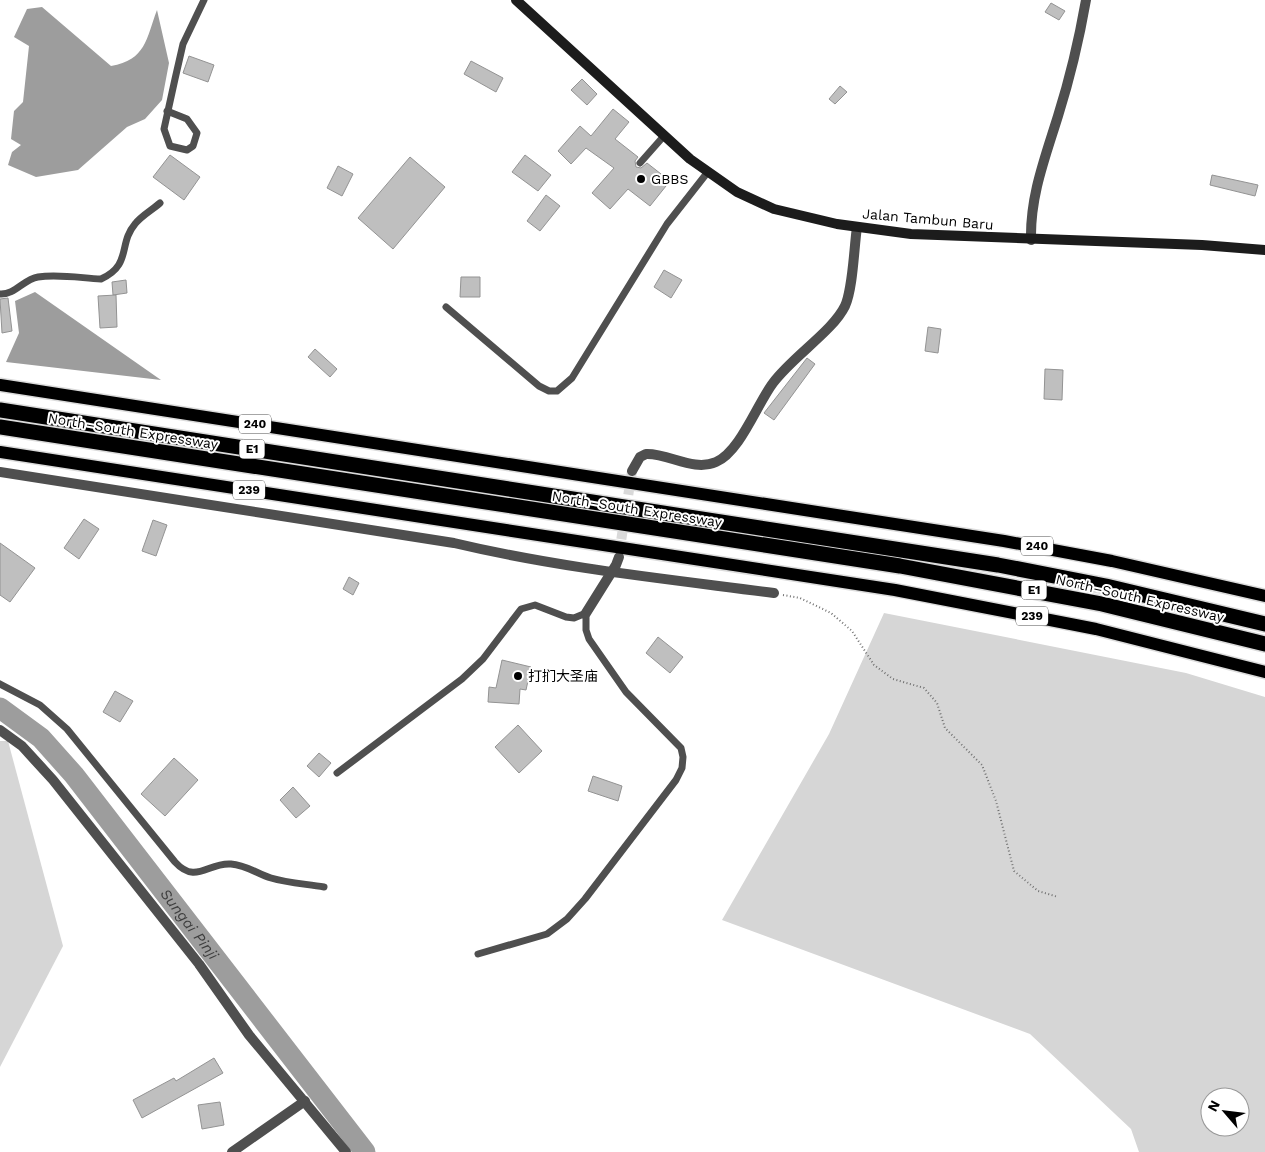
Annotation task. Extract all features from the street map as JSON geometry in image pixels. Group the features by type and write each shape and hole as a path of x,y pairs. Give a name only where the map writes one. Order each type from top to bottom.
{"highway":[{"name":"North–South Expressway","path":"0,410 951,557 1106,586 1265,624"},
{"name":"North–South Expressway","path":"0,427 909,568 1102,604 1265,644"}],"main road":[{"name":"Jalan Tambun Baru","path":"516,0 664,137 707,173 736,192 774,208 856,227 911,234 1202,245 1265,250"},
{"name":"240","path":"0,385 1021,544 1112,561 1265,596"},
{"name":"239","path":"0,452 914,594 1096,629 1265,672"}],"street":[{"path":"1031,240 1032,208 1036,188 1067,86 1086,0"},
{"path":"632,471 640,456 646,454 705,465 716,462 731,451 763,398 784,369 843,311 848,297 856,227"},
{"path":"0,472 454,543 506,556 774,593"},
{"path":"586,613 619,558"},
{"path":"0,730 22,746 54,780 199,964 249,1035 346,1152"},
{"path":"232,1152 305,1101"}],"lane":[{"path":"167,112 187,119 197,133 193,146 187,150 170,146 164,129 167,112 183,44 204,0"},
{"path":"640,163 664,137"},
{"path":"446,307 539,386 549,392 558,391 572,378 667,224 707,173"},
{"path":"0,294 10,292 28,280 38,277 101,279 109,275 117,268 123,258 129,234 134,224 160,203"},
{"path":"337,773 391,730 462,679 483,659 521,608 535,605 566,617 574,618 586,613 586,630 589,639 626,692 681,748 684,757 682,768 667,794 585,899 567,919 547,934 478,954"},
{"path":"0,684 40,705 67,729 175,862 186,871 191,873 222,864 233,864 270,878 324,887"}],"path":[{"path":"774,593 800,598 831,613 852,631 874,665 894,679 924,688 938,703 945,728 982,765 996,801 1014,871 1038,891 1058,897"}],"shaded area":[{"path":"42,7 111,66 131,59 143,47 157,10 169,63 162,100 145,119 127,127 78,170 36,177 8,165 12,152 21,145 11,139 14,111 23,102 29,46 14,37 27,9"},
{"path":"35,292 161,380 6,362 19,333 15,301"},
{"path":"884,613 1186,673 1265,697 1265,1152 1139,1152 1131,1129 1030,1034 722,920 829,734"},
{"path":"0,741 8,741 63,946 0,1067"}],"building":[{"path":"1051,3 1065,11 1059,20 1045,12"},
{"path":"189,56 214,65 208,82 183,73"},
{"path":"471,61 503,78 496,92 464,74"},
{"path":"582,79 597,94 587,105 571,90"},
{"path":"840,86 847,92 835,104 829,99"},
{"path":"613,109 629,122 615,139 638,157 635,161 636,167 641,168 647,163 670,181 650,206 628,189 610,209 592,193 614,168 586,148 571,164 558,151 580,126 591,136"},
{"path":"170,155 200,177 184,200 153,177"},
{"path":"525,155 551,175 538,191 512,172"},
{"path":"410,157 445,187 393,249 358,218"},
{"path":"338,166 353,174 342,196 327,188"},
{"path":"1212,175 1258,185 1255,196 1210,185"},
{"path":"546,195 560,206 540,231 527,221"},
{"path":"664,270 682,280 671,298 654,287"},
{"path":"461,277 480,277 480,297 460,297"},
{"path":"126,280 127,293 113,295 112,282"},
{"path":"116,295 117,327 100,328 98,296"},
{"path":"8,298 12,331 2,333 0,299"},
{"path":"928,327 941,329 938,353 925,351"},
{"path":"315,349 337,369 330,377 308,357"},
{"path":"807,358 815,364 774,420 764,413"},
{"path":"1045,369 1063,370 1062,400 1044,399"},
{"path":"84,519 99,529 79,559 64,548"},
{"path":"153,520 167,525 156,556 142,551"},
{"path":"0,543 35,568 10,602 0,595"},
{"path":"349,577 359,583 353,595 343,589"},
{"path":"658,637 683,657 670,673 646,653"},
{"path":"502,660 531,667 526,690 520,689 519,704 488,702 489,687 496,688"},
{"path":"115,691 133,701 120,722 103,712"},
{"path":"518,725 542,751 519,773 495,747"},
{"path":"319,753 331,763 319,777 307,766"},
{"path":"174,758 198,780 165,816 141,794"},
{"path":"593,776 622,786 618,801 588,791"},
{"path":"293,787 310,806 296,818 280,800"},
{"path":"214,1058 223,1073 142,1118 133,1100 174,1078 176,1081"},
{"path":"220,1102 224,1125 202,1129 198,1105"}],"waterway":[{"name":"Sungai Pinji","path":"0,708 41,738 74,775 365,1152"}],"tunnel":[{"path":"619,554 632,471"}],"place":[{"name":"GBBS","path":"641,179"},
{"name":"打扪大圣庙","path":"518,676"}]}
